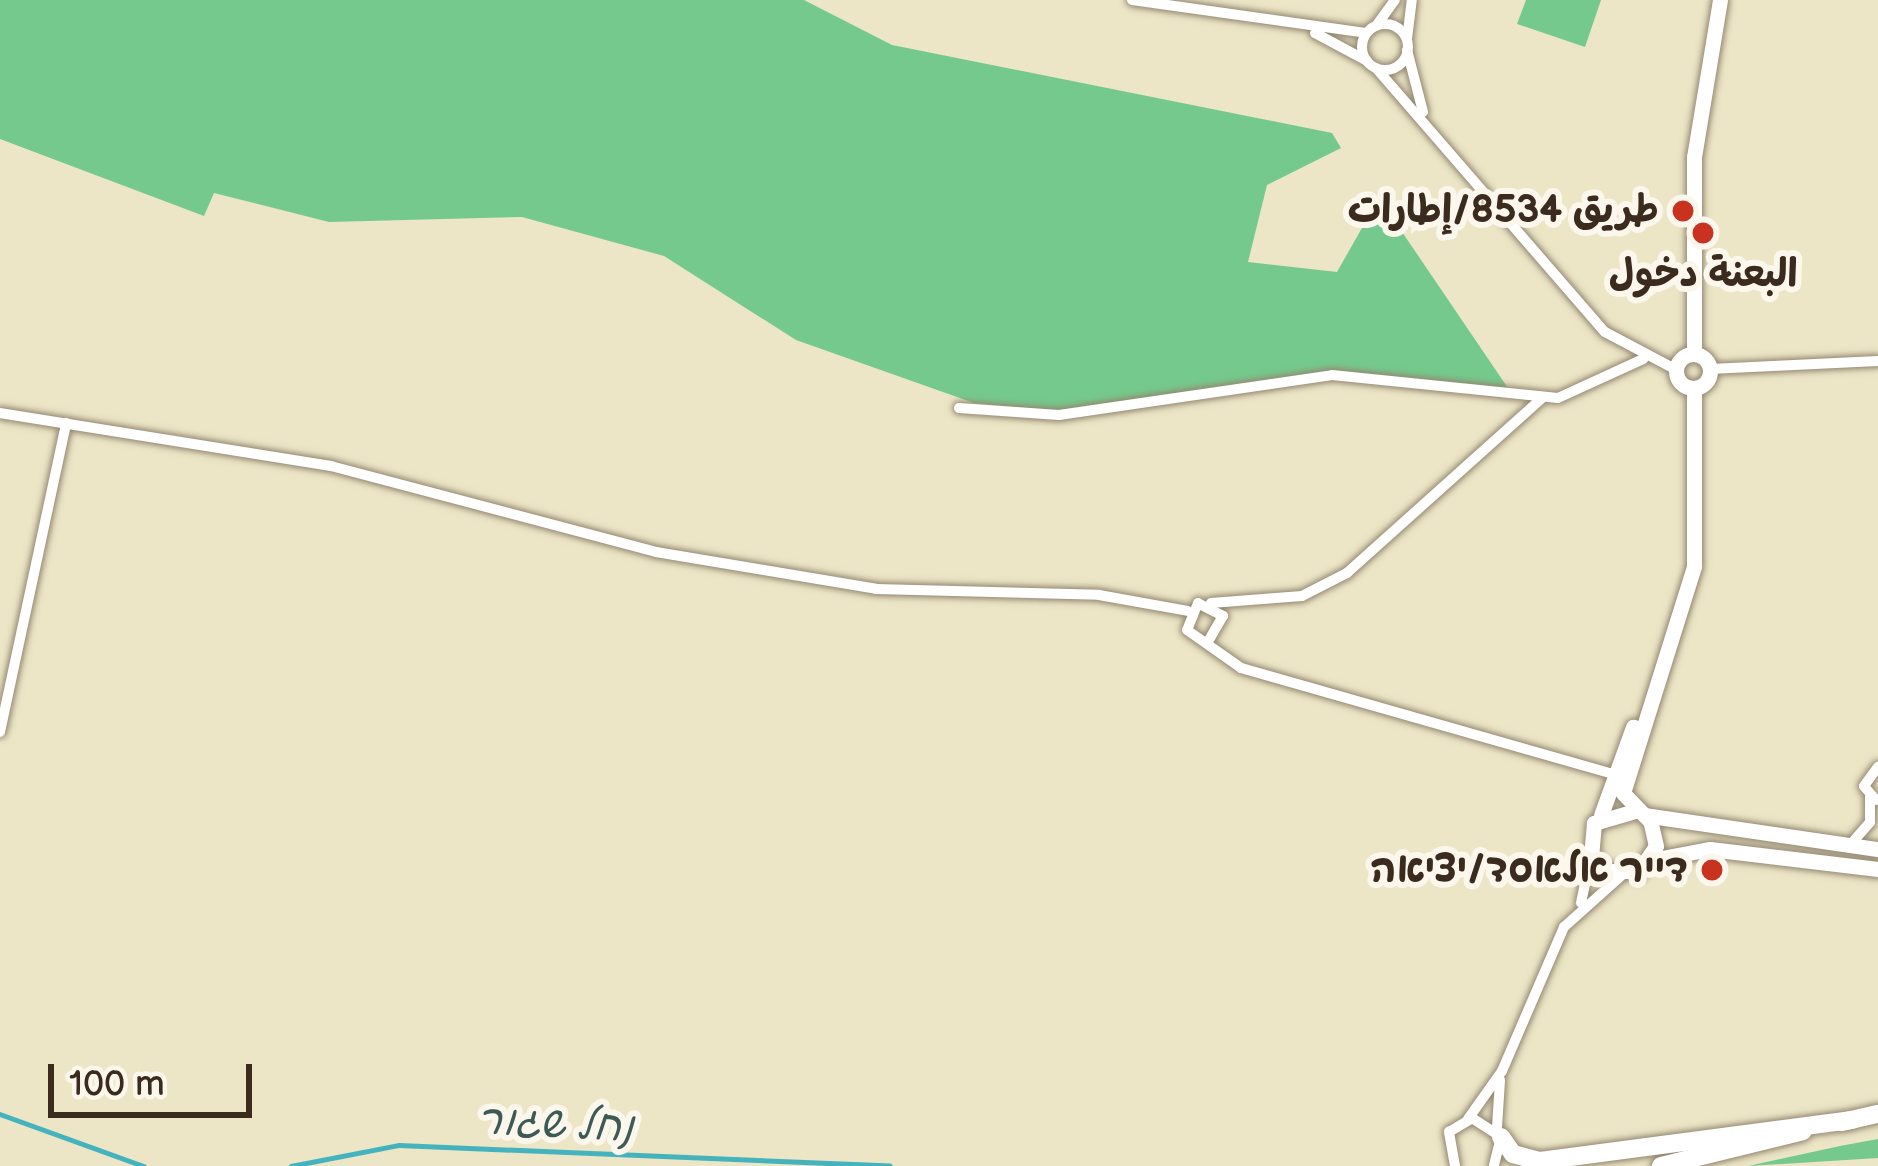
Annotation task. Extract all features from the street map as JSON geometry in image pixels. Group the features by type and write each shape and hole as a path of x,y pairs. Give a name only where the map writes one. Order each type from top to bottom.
{"highway":[{"path":"1661,1166 1878,1114"},
{"path":"1499,1133 1513,1154 1540,1161 1852,1120"}],"main road":[{"path":"1720,0 1694,157 1694,354 1710,369 1694,388 1694,566 1620,777 1601,815 1591,855 1622,875 1651,860 1710,849 1878,869"},
{"path":"1694,354 1676,370 1694,388"},
{"path":"1620,777 1656,837 1651,860"},
{"path":"1601,815 1639,813 1878,849"}],"street":[{"path":"1132,0 1371,29 1407,46"},
{"path":"1372,64 1371,29 1395,0"},
{"path":"1412,0 1407,46 1427,121"},
{"path":"1279,18 1372,64 1427,121 1605,332 1643,359 1676,370"},
{"path":"1372,64 1396,66 1407,46"},
{"path":"0,412 331,466 656,553 876,589 1100,595 1188,611 1211,603 1302,596 1347,573 1542,398 1643,359"},
{"path":"1710,369 1878,362"},
{"path":"958,409 1059,415 1347,375 1542,398"},
{"path":"0,732 66,423"},
{"path":"1209,640 1224,622 1211,603"},
{"path":"1188,611 1191,635 1209,640 1241,668 1620,777"},
{"path":"1849,846 1870,822 1874,799 1865,780 1878,767"},
{"path":"1455,1166 1447,1141 1502,1071 1580,907 1591,855"},
{"path":"1580,907 1622,875"},
{"path":"1494,1166 1502,1071"},
{"path":"1468,1119 1499,1133"}],"green space":[{"path":"0,0 804,0 892,45 1332,133 1341,148 1267,185 1248,262 1337,272 1379,198 1512,394 1315,377 1056,411 974,403 796,340 664,256 522,217 329,222 214,193 204,216 0,139"},
{"path":"1526,0 1601,0 1585,47 1517,24"},
{"path":"1878,1139 1878,1158 1748,1166 1840,1146"}],"waterway":[{"name":"נחל שגור","path":"0,1114 144,1166"},
{"name":"נחל שגור","path":"291,1166 399,1145 890,1166"}],"place":[{"name":"طريق 8534/إطارات","path":"1683,211"},
{"name":"البعنة دخول","path":"1703,233"},
{"name":"דייר אלאסד/יציאה","path":"1712,870"}]}
